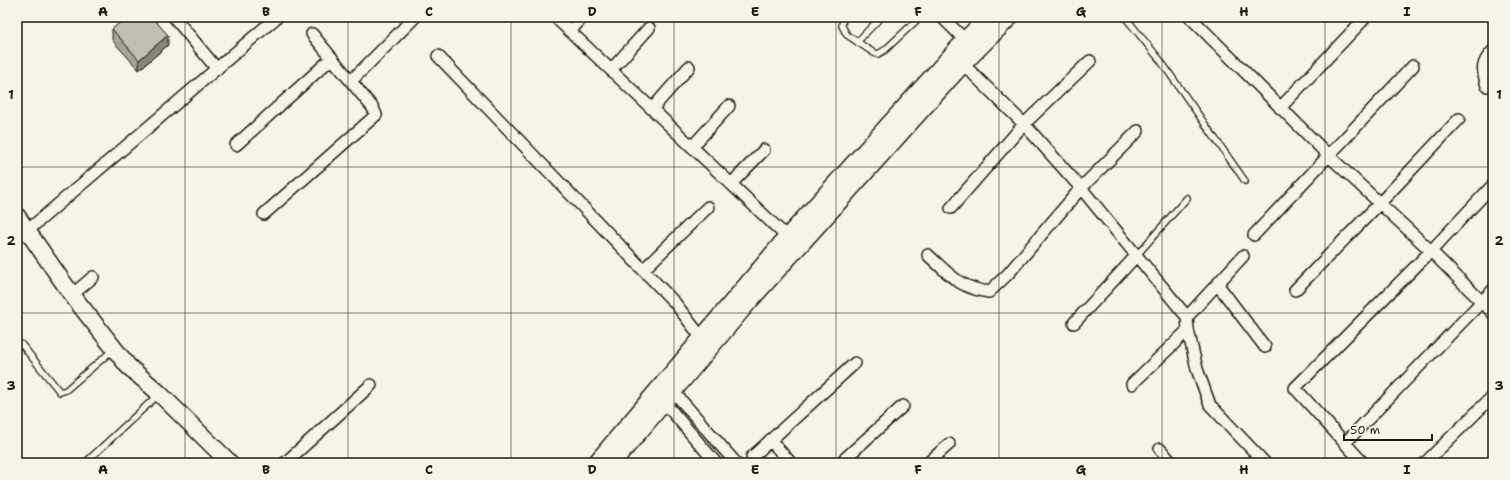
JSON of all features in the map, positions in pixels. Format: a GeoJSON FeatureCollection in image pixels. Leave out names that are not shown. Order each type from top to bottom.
{"type":"FeatureCollection","features":[{"type":"Feature","properties":{"kind":"street"},"geometry":{"type":"LineString","coordinates":[[174,17],[217,69]]}},
{"type":"Feature","properties":{"kind":"street"},"geometry":{"type":"LineString","coordinates":[[27,231],[277,17]]}},
{"type":"Feature","properties":{"kind":"street"},"geometry":{"type":"LineString","coordinates":[[351,81],[416,17]]}},
{"type":"Feature","properties":{"kind":"street"},"geometry":{"type":"LineString","coordinates":[[555,17],[792,242]]}},
{"type":"Feature","properties":{"kind":"street"},"geometry":{"type":"LineString","coordinates":[[570,31],[583,17]]}},
{"type":"Feature","properties":{"kind":"street"},"geometry":{"type":"LineString","coordinates":[[942,17],[970,45]]}},
{"type":"Feature","properties":{"kind":"street"},"geometry":{"type":"LineString","coordinates":[[596,463],[701,337],[792,242],[958,59],[970,45],[988,17]]}},
{"type":"Feature","properties":{"kind":"street"},"geometry":{"type":"LineString","coordinates":[[970,45],[1010,17]]}},
{"type":"Feature","properties":{"kind":"street"},"geometry":{"type":"LineString","coordinates":[[1190,17],[1329,156],[1431,251],[1493,313]]}},
{"type":"Feature","properties":{"kind":"street"},"geometry":{"type":"LineString","coordinates":[[1280,108],[1363,20]]}},
{"type":"Feature","properties":{"kind":"street"},"geometry":{"type":"LineString","coordinates":[[611,70],[649,28]]}},
{"type":"Feature","properties":{"kind":"street"},"geometry":{"type":"LineString","coordinates":[[264,214],[376,115],[373,108],[312,34]]}},
{"type":"Feature","properties":{"kind":"street"},"geometry":{"type":"LineString","coordinates":[[1487,86],[1483,67],[1485,61],[1493,51]]}},
{"type":"Feature","properties":{"kind":"street"},"geometry":{"type":"LineString","coordinates":[[438,56],[675,303],[701,337]]}},
{"type":"Feature","properties":{"kind":"street"},"geometry":{"type":"LineString","coordinates":[[236,145],[332,58]]}},
{"type":"Feature","properties":{"kind":"street"},"geometry":{"type":"LineString","coordinates":[[958,59],[1024,124],[1081,188],[1187,317],[1188,330],[1197,369],[1210,405],[1265,463]]}},
{"type":"Feature","properties":{"kind":"street"},"geometry":{"type":"LineString","coordinates":[[951,208],[1024,124],[1090,61]]}},
{"type":"Feature","properties":{"kind":"street"},"geometry":{"type":"LineString","coordinates":[[1254,235],[1413,66]]}},
{"type":"Feature","properties":{"kind":"street"},"geometry":{"type":"LineString","coordinates":[[652,109],[689,67]]}},
{"type":"Feature","properties":{"kind":"street"},"geometry":{"type":"LineString","coordinates":[[692,147],[729,106]]}},
{"type":"Feature","properties":{"kind":"street"},"geometry":{"type":"LineString","coordinates":[[1296,290],[1380,204],[1459,119]]}},
{"type":"Feature","properties":{"kind":"street"},"geometry":{"type":"LineString","coordinates":[[928,255],[957,281],[974,290],[989,292],[1008,274],[1081,188],[1138,131]]}},
{"type":"Feature","properties":{"kind":"street"},"geometry":{"type":"LineString","coordinates":[[731,184],[764,150]]}},
{"type":"Feature","properties":{"kind":"street"},"geometry":{"type":"LineString","coordinates":[[1363,463],[1295,388],[1431,251],[1493,185]]}},
{"type":"Feature","properties":{"kind":"street"},"geometry":{"type":"LineString","coordinates":[[643,270],[708,207]]}},
{"type":"Feature","properties":{"kind":"street"},"geometry":{"type":"LineString","coordinates":[[17,216],[72,295],[128,366],[160,393],[230,463]]}},
{"type":"Feature","properties":{"kind":"street"},"geometry":{"type":"LineString","coordinates":[[612,463],[747,304],[792,242]]}},
{"type":"Feature","properties":{"kind":"street"},"geometry":{"type":"LineString","coordinates":[[1074,323],[1136,256]]}},
{"type":"Feature","properties":{"kind":"street"},"geometry":{"type":"LineString","coordinates":[[1187,317],[1243,256]]}},
{"type":"Feature","properties":{"kind":"street"},"geometry":{"type":"LineString","coordinates":[[72,295],[93,277]]}},
{"type":"Feature","properties":{"kind":"street"},"geometry":{"type":"LineString","coordinates":[[1218,285],[1265,346]]}},
{"type":"Feature","properties":{"kind":"street"},"geometry":{"type":"LineString","coordinates":[[1345,443],[1493,290]]}},
{"type":"Feature","properties":{"kind":"street"},"geometry":{"type":"LineString","coordinates":[[1132,384],[1188,330]]}},
{"type":"Feature","properties":{"kind":"street"},"geometry":{"type":"LineString","coordinates":[[752,456],[855,363]]}},
{"type":"Feature","properties":{"kind":"street"},"geometry":{"type":"LineString","coordinates":[[285,463],[372,385]]}},
{"type":"Feature","properties":{"kind":"street"},"geometry":{"type":"LineString","coordinates":[[1426,463],[1493,396]]}},
{"type":"Feature","properties":{"kind":"street"},"geometry":{"type":"LineString","coordinates":[[668,397],[716,463]]}},
{"type":"Feature","properties":{"kind":"street"},"geometry":{"type":"LineString","coordinates":[[668,397],[736,463]]}},
{"type":"Feature","properties":{"kind":"street"},"geometry":{"type":"LineString","coordinates":[[840,463],[903,406]]}},
{"type":"Feature","properties":{"kind":"street"},"geometry":{"type":"LineString","coordinates":[[770,440],[791,463]]}},
{"type":"Feature","properties":{"kind":"street"},"geometry":{"type":"LineString","coordinates":[[928,463],[949,444]]}},
{"type":"Feature","properties":{"kind":"street"},"geometry":{"type":"LineString","coordinates":[[1160,449],[1172,463]]}},
{"type":"Feature","properties":{"kind":"lane"},"geometry":{"type":"LineString","coordinates":[[843,17],[842,26],[847,35],[874,54],[878,54],[885,50],[920,17]]}},
{"type":"Feature","properties":{"kind":"lane"},"geometry":{"type":"LineString","coordinates":[[857,42],[881,17]]}},
{"type":"Feature","properties":{"kind":"lane"},"geometry":{"type":"LineString","coordinates":[[1125,17],[1160,60],[1245,181]]}},
{"type":"Feature","properties":{"kind":"lane"},"geometry":{"type":"LineString","coordinates":[[1136,256],[1187,198]]}},
{"type":"Feature","properties":{"kind":"lane"},"geometry":{"type":"LineString","coordinates":[[17,341],[22,345],[60,392],[66,390],[115,348]]}},
{"type":"Feature","properties":{"kind":"lane"},"geometry":{"type":"LineString","coordinates":[[85,463],[160,393]]}},
{"type":"Feature","properties":{"kind":"building"},"geometry":{"type":"Polygon","coordinates":[[[127,17],[152,17],[168,35],[139,60],[112,29],[127,17]]]}}]}
